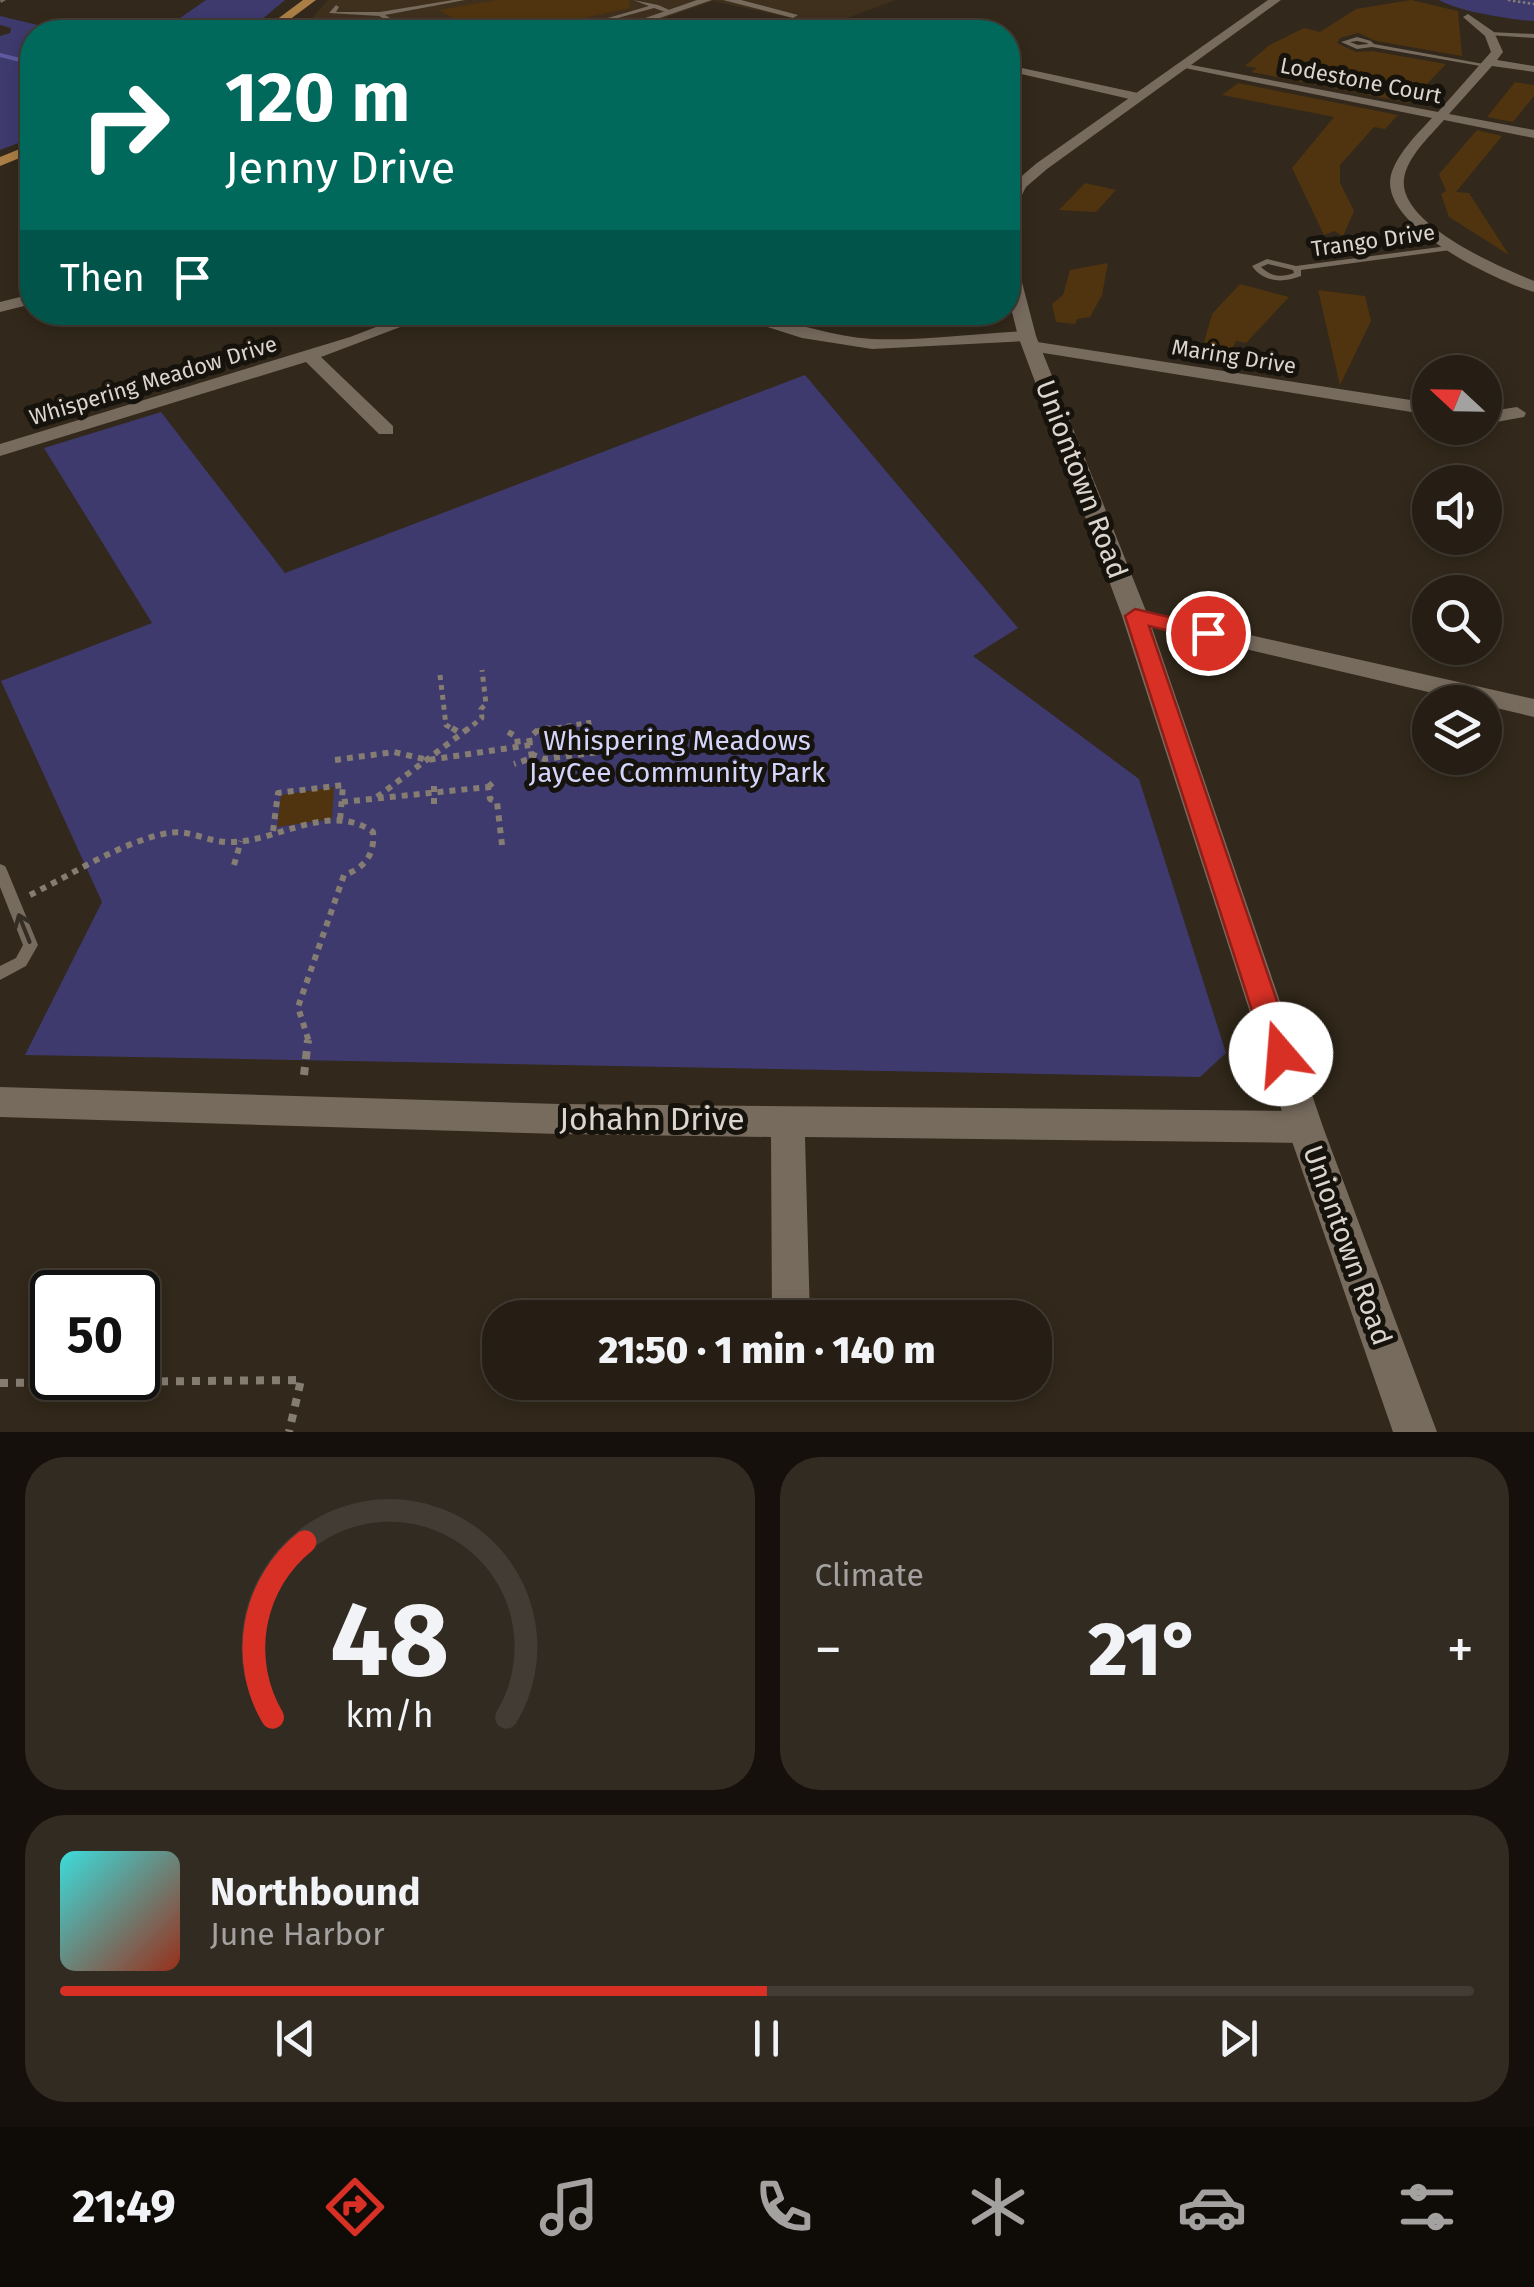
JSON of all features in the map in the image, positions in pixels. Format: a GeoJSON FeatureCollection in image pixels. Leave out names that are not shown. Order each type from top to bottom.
{"type":"FeatureCollection","features":[{"type":"Feature","properties":{"kind":"highway"},"geometry":{"type":"LineString","coordinates":[[282,20],[310,0]]}},
{"type":"Feature","properties":{"kind":"main road"},"geometry":{"type":"LineString","coordinates":[[1020,188],[1042,166],[1275,0]]}},
{"type":"Feature","properties":{"kind":"main road","name":"Uniontown Road"},"geometry":{"type":"LineString","coordinates":[[1020,308],[1135,616],[1305,1127],[1415,1432]]}},
{"type":"Feature","properties":{"kind":"street"},"geometry":{"type":"LineString","coordinates":[[647,20],[706,0]]}},
{"type":"Feature","properties":{"kind":"street"},"geometry":{"type":"LineString","coordinates":[[728,0],[793,15]]}},
{"type":"Feature","properties":{"kind":"street"},"geometry":{"type":"LineString","coordinates":[[1468,17],[1490,34],[1497,48],[1402,168],[1396,181],[1397,194],[1429,232],[1486,266],[1534,286]]}},
{"type":"Feature","properties":{"kind":"street"},"geometry":{"type":"LineString","coordinates":[[1488,63],[1534,69]]}},
{"type":"Feature","properties":{"kind":"street","name":"Lodestone Court"},"geometry":{"type":"LineString","coordinates":[[1182,66],[1534,134]]}},
{"type":"Feature","properties":{"kind":"street"},"geometry":{"type":"LineString","coordinates":[[1020,71],[1138,97]]}},
{"type":"Feature","properties":{"kind":"street","name":"Whispering Meadow Drive"},"geometry":{"type":"LineString","coordinates":[[0,450],[309,356],[396,325]]}},
{"type":"Feature","properties":{"kind":"street","name":"Maring Drive"},"geometry":{"type":"LineString","coordinates":[[777,325],[833,340],[872,344],[1027,335],[1412,406]]}},
{"type":"Feature","properties":{"kind":"street"},"geometry":{"type":"LineString","coordinates":[[309,356],[386,430]]}},
{"type":"Feature","properties":{"kind":"street"},"geometry":{"type":"LineString","coordinates":[[1502,415],[1517,413]]}},
{"type":"Feature","properties":{"kind":"street"},"geometry":{"type":"LineString","coordinates":[[1135,616],[1534,708]]}},
{"type":"Feature","properties":{"kind":"street","name":"Johahn Drive"},"geometry":{"type":"LineString","coordinates":[[0,1102],[560,1119],[1305,1127]]}},
{"type":"Feature","properties":{"kind":"street"},"geometry":{"type":"LineString","coordinates":[[788,1120],[792,1300]]}},
{"type":"Feature","properties":{"kind":"lane"},"geometry":{"type":"LineString","coordinates":[[380,14],[462,0]]}},
{"type":"Feature","properties":{"kind":"lane"},"geometry":{"type":"LineString","coordinates":[[636,0],[671,12]]}},
{"type":"Feature","properties":{"kind":"lane"},"geometry":{"type":"LineString","coordinates":[[339,6],[380,14],[390,20]]}},
{"type":"Feature","properties":{"kind":"lane"},"geometry":{"type":"LineString","coordinates":[[606,20],[656,6]]}},
{"type":"Feature","properties":{"kind":"lane"},"geometry":{"type":"LineString","coordinates":[[1490,34],[1534,36]]}},
{"type":"Feature","properties":{"kind":"lane"},"geometry":{"type":"LineString","coordinates":[[1372,45],[1488,63]]}},
{"type":"Feature","properties":{"kind":"lane","name":"Trango Drive"},"geometry":{"type":"LineString","coordinates":[[1296,268],[1455,247]]}},
{"type":"Feature","properties":{"kind":"lane"},"geometry":{"type":"LineString","coordinates":[[0,870],[30,951],[21,962],[0,974]]}},
{"type":"Feature","properties":{"kind":"path"},"geometry":{"type":"LineString","coordinates":[[1508,0],[1534,4]]}},
{"type":"Feature","properties":{"kind":"path"},"geometry":{"type":"LineString","coordinates":[[482,670],[486,704],[481,709],[482,718]]}},
{"type":"Feature","properties":{"kind":"path"},"geometry":{"type":"LineString","coordinates":[[440,675],[446,725]]}},
{"type":"Feature","properties":{"kind":"path"},"geometry":{"type":"LineString","coordinates":[[482,718],[490,723]]}},
{"type":"Feature","properties":{"kind":"path"},"geometry":{"type":"LineString","coordinates":[[375,799],[482,718]]}},
{"type":"Feature","properties":{"kind":"path"},"geometry":{"type":"LineString","coordinates":[[514,764],[532,758],[529,738],[538,730],[592,722]]}},
{"type":"Feature","properties":{"kind":"path"},"geometry":{"type":"LineString","coordinates":[[446,725],[462,734]]}},
{"type":"Feature","properties":{"kind":"path"},"geometry":{"type":"LineString","coordinates":[[439,730],[446,725]]}},
{"type":"Feature","properties":{"kind":"path"},"geometry":{"type":"LineString","coordinates":[[508,732],[517,737],[518,746]]}},
{"type":"Feature","properties":{"kind":"path"},"geometry":{"type":"LineString","coordinates":[[336,760],[392,751],[414,752],[428,760],[530,745]]}},
{"type":"Feature","properties":{"kind":"path"},"geometry":{"type":"LineString","coordinates":[[531,754],[544,760],[600,752]]}},
{"type":"Feature","properties":{"kind":"path"},"geometry":{"type":"LineString","coordinates":[[342,802],[434,790],[488,788],[496,780]]}},
{"type":"Feature","properties":{"kind":"path"},"geometry":{"type":"LineString","coordinates":[[273,831],[278,793],[343,784],[340,821]]}},
{"type":"Feature","properties":{"kind":"path"},"geometry":{"type":"LineString","coordinates":[[488,788],[490,799],[496,802],[502,845]]}},
{"type":"Feature","properties":{"kind":"path"},"geometry":{"type":"LineString","coordinates":[[434,790],[434,808]]}},
{"type":"Feature","properties":{"kind":"path"},"geometry":{"type":"LineString","coordinates":[[13,902],[99,859],[166,832],[187,829],[220,841],[242,841],[273,831],[340,821],[364,822],[375,839],[362,865],[344,875],[298,1007],[310,1045],[304,1076]]}},
{"type":"Feature","properties":{"kind":"path"},"geometry":{"type":"LineString","coordinates":[[234,866],[242,841]]}},
{"type":"Feature","properties":{"kind":"path"},"geometry":{"type":"LineString","coordinates":[[0,1383],[302,1380],[290,1432]]}},
{"type":"Feature","properties":{"kind":"shaded area"},"geometry":{"type":"Polygon","coordinates":[[[328,0],[896,0],[842,20],[799,20],[713,1],[659,20],[312,18],[328,0]]]}},
{"type":"Feature","properties":{"kind":"green space"},"geometry":{"type":"Polygon","coordinates":[[[206,0],[285,0],[261,20],[177,20],[206,0]]]}},
{"type":"Feature","properties":{"kind":"green space"},"geometry":{"type":"Polygon","coordinates":[[[1439,0],[1534,0],[1534,21],[1471,11],[1439,0]]]}},
{"type":"Feature","properties":{"kind":"green space"},"geometry":{"type":"Polygon","coordinates":[[[0,16],[20,21],[20,142],[0,150],[0,36],[10,33],[11,28],[0,25],[0,16]]]}},
{"type":"Feature","properties":{"kind":"green space","name":"Whispering Meadows JayCee Community Park"},"geometry":{"type":"Polygon","coordinates":[[[805,375],[1018,628],[973,656],[1139,779],[1226,1053],[1200,1077],[25,1055],[102,902],[1,681],[152,623],[44,448],[161,412],[285,573],[805,375]]]}},
{"type":"Feature","properties":{"kind":"building"},"geometry":{"type":"Polygon","coordinates":[[[497,0],[629,0],[630,8],[576,20],[456,20],[439,10],[497,0]]]}},
{"type":"Feature","properties":{"kind":"building"},"geometry":{"type":"Polygon","coordinates":[[[1411,0],[1458,11],[1462,56],[1376,41],[1358,33],[1340,38],[1337,43],[1356,52],[1372,51],[1446,64],[1409,103],[1251,72],[1257,68],[1245,66],[1268,46],[1304,28],[1320,32],[1356,9],[1411,0]]]}},
{"type":"Feature","properties":{"kind":"building"},"geometry":{"type":"Polygon","coordinates":[[[1515,82],[1534,85],[1534,96],[1513,122],[1487,117],[1515,82]]]}},
{"type":"Feature","properties":{"kind":"building"},"geometry":{"type":"Polygon","coordinates":[[[1238,83],[1398,115],[1385,129],[1374,127],[1340,165],[1340,183],[1354,211],[1343,236],[1334,231],[1324,235],[1292,168],[1334,117],[1222,95],[1238,83]]]}},
{"type":"Feature","properties":{"kind":"building"},"geometry":{"type":"Polygon","coordinates":[[[1477,130],[1502,136],[1456,192],[1469,193],[1509,255],[1449,217],[1441,194],[1446,191],[1439,174],[1477,130]]]}},
{"type":"Feature","properties":{"kind":"building"},"geometry":{"type":"Polygon","coordinates":[[[1085,183],[1116,190],[1096,212],[1059,210],[1085,183]]]}},
{"type":"Feature","properties":{"kind":"building"},"geometry":{"type":"Polygon","coordinates":[[[1108,263],[1102,295],[1090,317],[1077,319],[1075,324],[1056,322],[1052,304],[1063,295],[1070,270],[1108,263]]]}},
{"type":"Feature","properties":{"kind":"building"},"geometry":{"type":"Polygon","coordinates":[[[1240,284],[1289,297],[1246,343],[1236,341],[1231,352],[1203,346],[1212,314],[1240,284]]]}},
{"type":"Feature","properties":{"kind":"building"},"geometry":{"type":"Polygon","coordinates":[[[1318,290],[1365,296],[1371,321],[1340,385],[1318,290]]]}},
{"type":"Feature","properties":{"kind":"building"},"geometry":{"type":"Polygon","coordinates":[[[334,787],[332,819],[277,827],[281,795],[334,787]]]}},
{"type":"Feature","properties":{"kind":"waterway"},"geometry":{"type":"LineString","coordinates":[[0,55],[20,60]]}},
{"type":"Feature","properties":{"kind":"route"},"geometry":{"type":"LineString","coordinates":[[1208,633],[1135,616],[1281,1054]]}}]}
